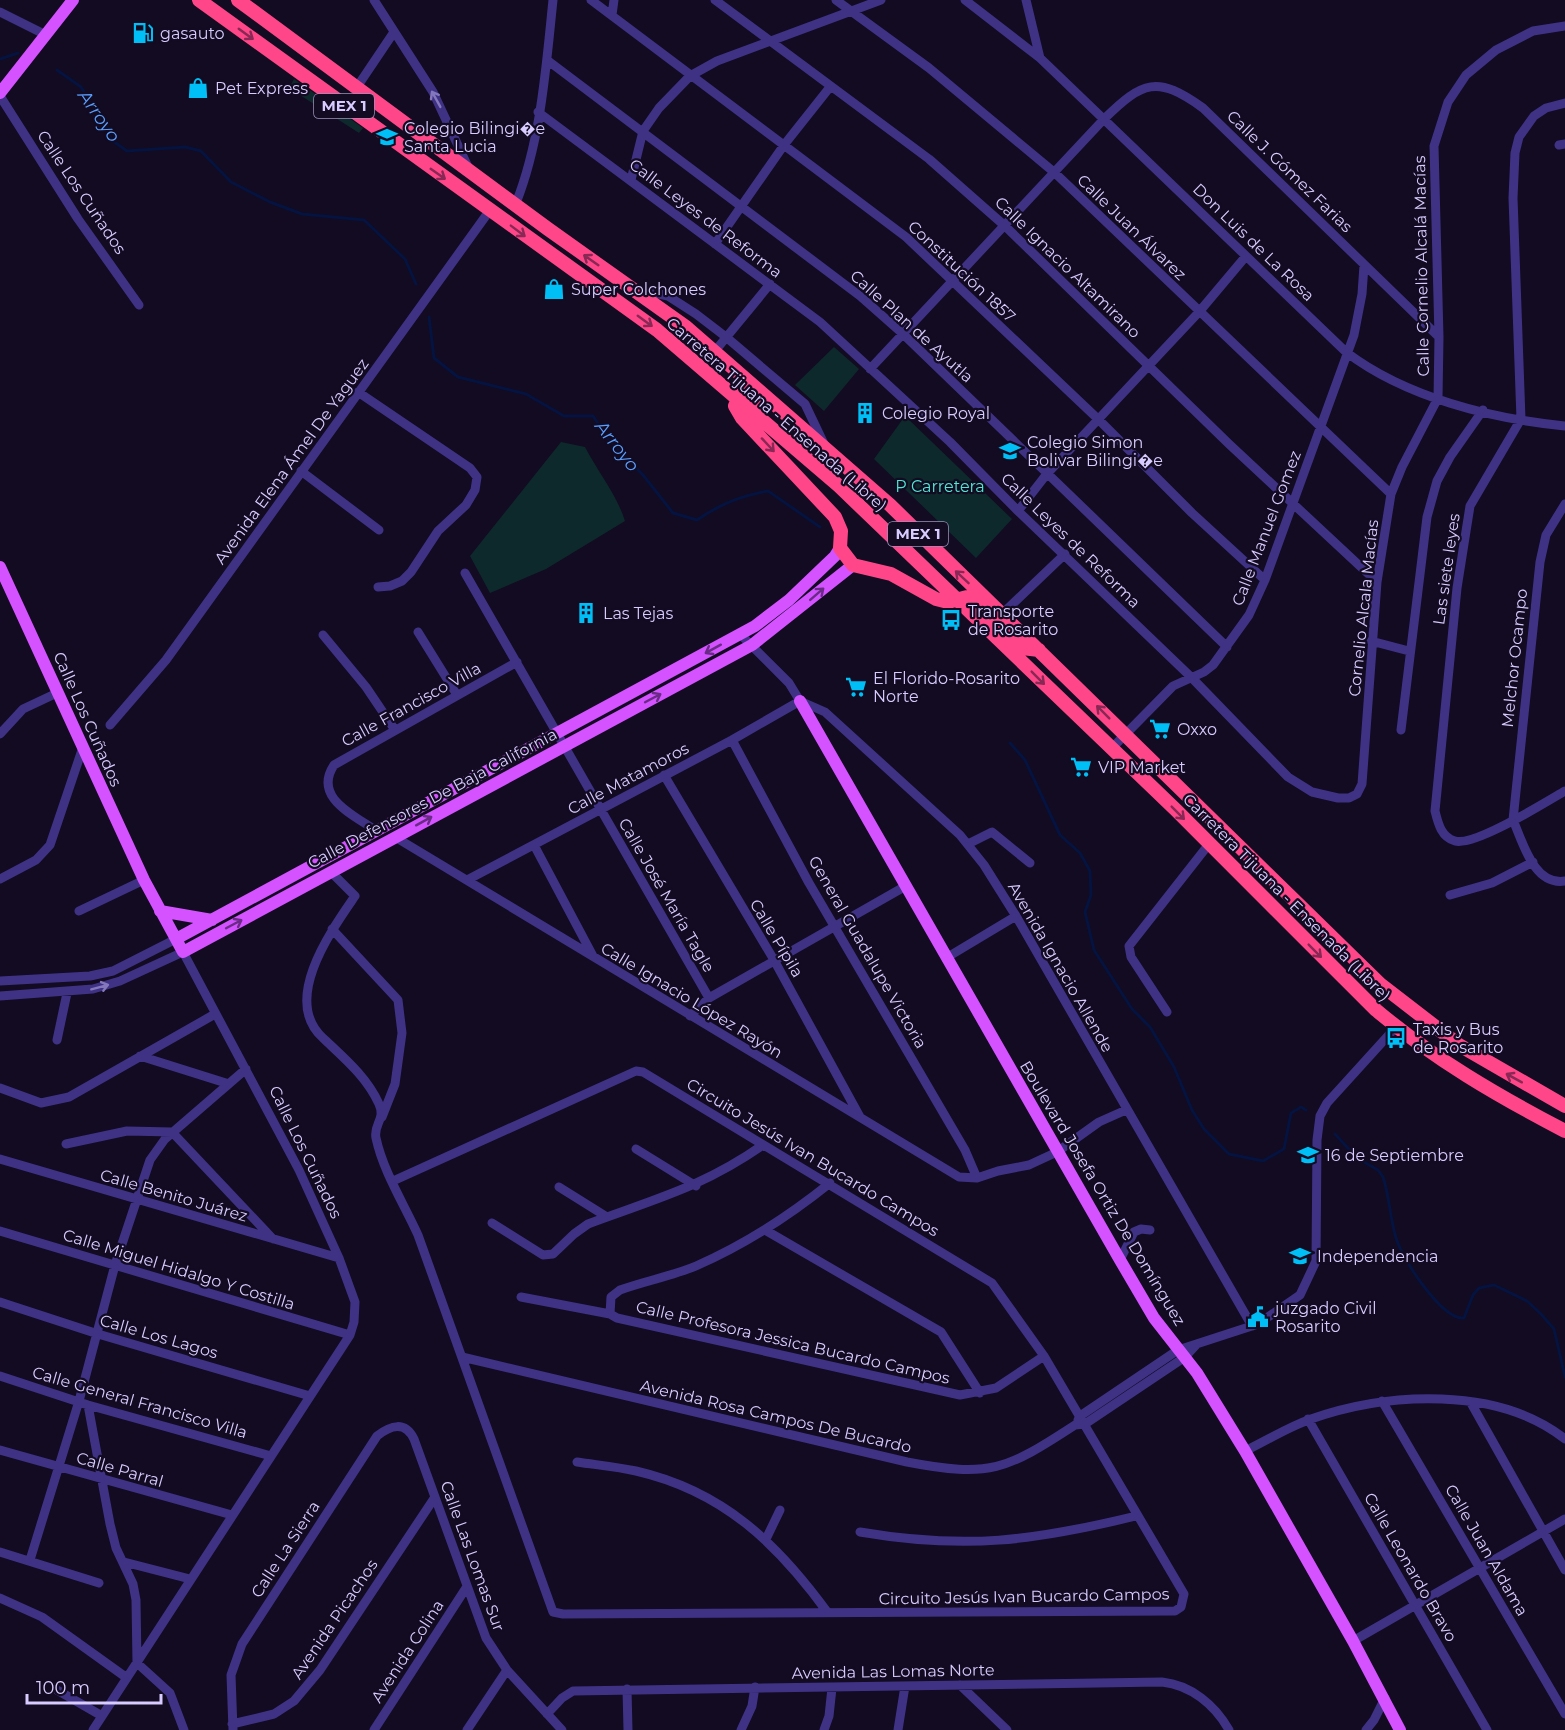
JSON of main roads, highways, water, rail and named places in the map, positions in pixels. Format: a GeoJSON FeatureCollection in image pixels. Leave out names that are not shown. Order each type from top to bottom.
{"type":"FeatureCollection","features":[{"type":"Feature","properties":{"kind":"highway","name":"Carretera Tijuana - Ensenada (Libre)"},"geometry":{"type":"LineString","coordinates":[[199,0],[657,330],[702,366],[737,400],[839,486],[1112,748],[1315,951],[1396,1027],[1469,1079],[1565,1131]]}},
{"type":"Feature","properties":{"kind":"highway","name":"Carretera Tijuana - Ensenada (Libre)"},"geometry":{"type":"LineString","coordinates":[[238,0],[715,351],[807,436],[890,505],[1380,984],[1459,1045],[1565,1106]]}},
{"type":"Feature","properties":{"kind":"highway"},"geometry":{"type":"LineString","coordinates":[[545,251],[548,229]]}},
{"type":"Feature","properties":{"kind":"highway"},"geometry":{"type":"LineString","coordinates":[[807,436],[799,436],[791,432],[752,397],[741,394],[737,400],[735,406],[742,418],[835,517],[841,531],[840,548],[854,566],[874,568],[891,574],[936,599],[948,602],[958,600],[963,596],[971,600],[1022,648],[1039,650]]}},
{"type":"Feature","properties":{"kind":"main road"},"geometry":{"type":"LineString","coordinates":[[0,95],[73,0]]}},
{"type":"Feature","properties":{"kind":"main road","name":"Calle Defensores De Baja California"},"geometry":{"type":"LineString","coordinates":[[176,939],[388,822],[740,634],[789,600],[835,556],[840,548]]}},
{"type":"Feature","properties":{"kind":"main road","name":"Calle Defensores De Baja California"},"geometry":{"type":"LineString","coordinates":[[183,952],[752,645],[854,566]]}},
{"type":"Feature","properties":{"kind":"main road","name":"Calle Los Cuñados"},"geometry":{"type":"LineString","coordinates":[[0,567],[144,880],[183,952]]}},
{"type":"Feature","properties":{"kind":"main road","name":"Boulevard Josefa Ortiz De Domínguez"},"geometry":{"type":"LineString","coordinates":[[800,700],[904,886],[1154,1318],[1197,1373],[1245,1451],[1385,1698],[1400,1730]]}},
{"type":"Feature","properties":{"kind":"main road"},"geometry":{"type":"LineString","coordinates":[[388,822],[395,837]]}},
{"type":"Feature","properties":{"kind":"main road"},"geometry":{"type":"LineString","coordinates":[[160,911],[212,920]]}},
{"type":"Feature","properties":{"kind":"waterway","name":"Arroyo"},"geometry":{"type":"LineString","coordinates":[[0,59],[18,53]]}},
{"type":"Feature","properties":{"kind":"waterway","name":"Arroyo"},"geometry":{"type":"LineString","coordinates":[[57,70],[81,87],[113,141],[127,151],[185,147],[201,151],[231,182],[270,202],[302,214],[364,220],[405,259],[416,284]]}},
{"type":"Feature","properties":{"kind":"waterway","name":"Arroyo"},"geometry":{"type":"LineString","coordinates":[[429,317],[434,358],[458,377],[526,394],[564,416],[593,416],[609,440],[643,475],[673,513],[697,520],[731,501],[768,491],[820,527]]}},
{"type":"Feature","properties":{"kind":"waterway"},"geometry":{"type":"LineString","coordinates":[[1010,743],[1025,760],[1060,835],[1080,853],[1090,871],[1091,895],[1085,912],[1094,950],[1132,1009],[1150,1027],[1174,1067],[1192,1110],[1204,1129],[1229,1154],[1263,1161],[1284,1149],[1291,1113],[1301,1107],[1306,1110]]}},
{"type":"Feature","properties":{"kind":"waterway"},"geometry":{"type":"LineString","coordinates":[[1335,1134],[1357,1158],[1378,1170],[1383,1177],[1397,1241],[1415,1275],[1435,1300],[1445,1310],[1464,1318],[1473,1295],[1479,1288],[1494,1285],[1527,1301],[1554,1329],[1565,1377]]}},
{"type":"Feature","properties":{"kind":"place","name":"gasauto"},"geometry":{"type":"Point","coordinates":[143,33]}},
{"type":"Feature","properties":{"kind":"place","name":"Pet Express"},"geometry":{"type":"Point","coordinates":[198,88]}},
{"type":"Feature","properties":{"kind":"place","name":"Colegio Bilingi�e Santa Lucia"},"geometry":{"type":"Point","coordinates":[387,137]}},
{"type":"Feature","properties":{"kind":"place","name":"Super Colchones"},"geometry":{"type":"Point","coordinates":[554,289]}},
{"type":"Feature","properties":{"kind":"place","name":"Colegio Royal"},"geometry":{"type":"Point","coordinates":[865,413]}},
{"type":"Feature","properties":{"kind":"place","name":"Colegio Simon Bolivar Bilingi�e"},"geometry":{"type":"Point","coordinates":[1010,451]}},
{"type":"Feature","properties":{"kind":"place","name":"Las Tejas"},"geometry":{"type":"Point","coordinates":[586,613]}},
{"type":"Feature","properties":{"kind":"place","name":"Transporte de Rosarito"},"geometry":{"type":"Point","coordinates":[951,620]}},
{"type":"Feature","properties":{"kind":"place","name":"El Florido-Rosarito Norte"},"geometry":{"type":"Point","coordinates":[856,687]}},
{"type":"Feature","properties":{"kind":"place","name":"Oxxo"},"geometry":{"type":"Point","coordinates":[1160,729]}},
{"type":"Feature","properties":{"kind":"place","name":"VIP Market"},"geometry":{"type":"Point","coordinates":[1081,767]}},
{"type":"Feature","properties":{"kind":"place","name":"Taxis y Bus de Rosarito"},"geometry":{"type":"Point","coordinates":[1396,1038]}},
{"type":"Feature","properties":{"kind":"place","name":"16 de Septiembre"},"geometry":{"type":"Point","coordinates":[1308,1155]}},
{"type":"Feature","properties":{"kind":"place","name":"Independencia"},"geometry":{"type":"Point","coordinates":[1300,1256]}},
{"type":"Feature","properties":{"kind":"place","name":"juzgado Civil Rosarito"},"geometry":{"type":"Point","coordinates":[1258,1317]}},
{"type":"Feature","properties":{"kind":"park label","name":"P Carretera"},"geometry":{"type":"Point","coordinates":[940,486]}}]}
